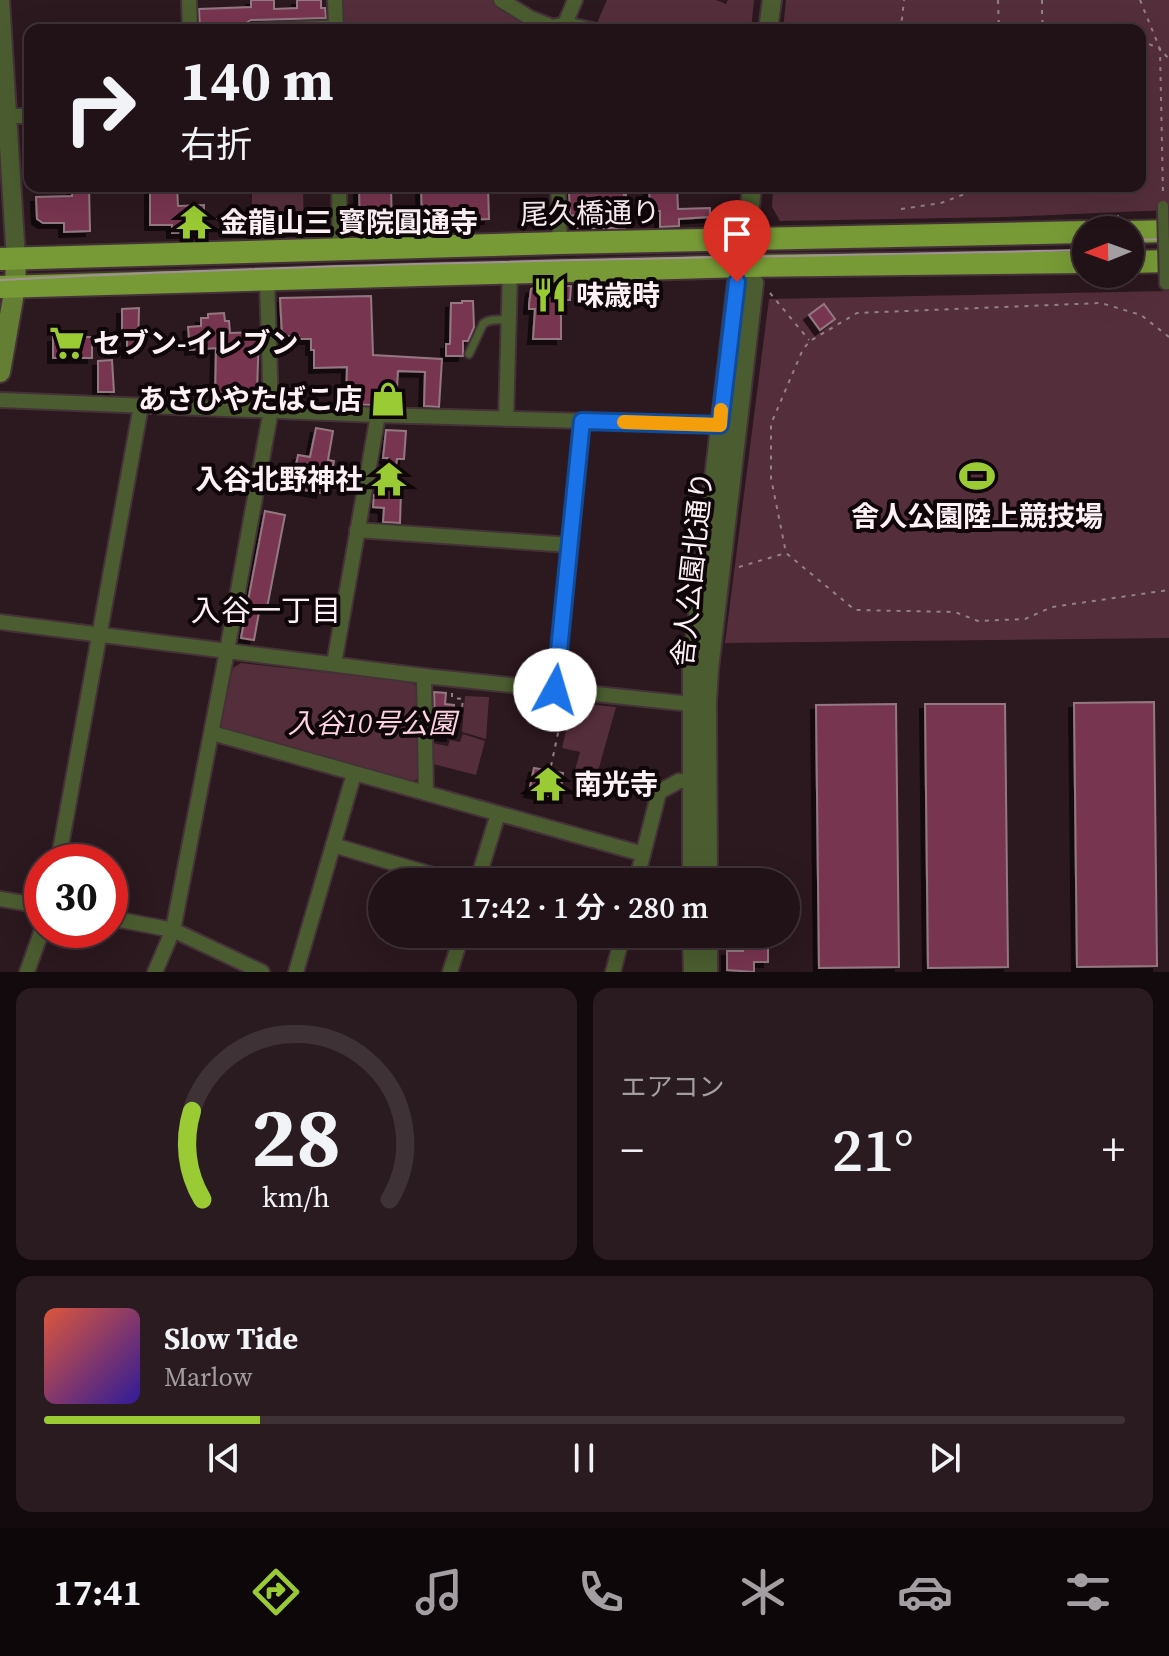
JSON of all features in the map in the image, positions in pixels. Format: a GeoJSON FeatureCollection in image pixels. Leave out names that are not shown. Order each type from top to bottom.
{"type":"FeatureCollection","features":[{"type":"Feature","properties":{"kind":"main road"},"geometry":{"type":"LineString","coordinates":[[1144,232],[1169,231]]}},
{"type":"Feature","properties":{"kind":"main road","name":"尾久橋通り"},"geometry":{"type":"LineString","coordinates":[[8,259],[1072,232]]}},
{"type":"Feature","properties":{"kind":"main road"},"geometry":{"type":"LineString","coordinates":[[0,372],[8,259]]}},
{"type":"Feature","properties":{"kind":"main road"},"geometry":{"type":"LineString","coordinates":[[1144,262],[1169,261]]}},
{"type":"Feature","properties":{"kind":"main road","name":"尾久橋通り"},"geometry":{"type":"LineString","coordinates":[[8,287],[744,266],[1072,262]]}},
{"type":"Feature","properties":{"kind":"street"},"geometry":{"type":"LineString","coordinates":[[0,0],[8,116],[8,259]]}},
{"type":"Feature","properties":{"kind":"street"},"geometry":{"type":"LineString","coordinates":[[189,0],[190,24]]}},
{"type":"Feature","properties":{"kind":"street"},"geometry":{"type":"LineString","coordinates":[[335,0],[336,24]]}},
{"type":"Feature","properties":{"kind":"street"},"geometry":{"type":"LineString","coordinates":[[501,0],[530,18],[548,24]]}},
{"type":"Feature","properties":{"kind":"street"},"geometry":{"type":"LineString","coordinates":[[559,24],[575,0]]}},
{"type":"Feature","properties":{"kind":"street"},"geometry":{"type":"LineString","coordinates":[[769,24],[772,0]]}},
{"type":"Feature","properties":{"kind":"street"},"geometry":{"type":"LineString","coordinates":[[8,116],[24,116]]}},
{"type":"Feature","properties":{"kind":"street"},"geometry":{"type":"LineString","coordinates":[[339,192],[340,250]]}},
{"type":"Feature","properties":{"kind":"street"},"geometry":{"type":"LineString","coordinates":[[558,192],[560,243]]}},
{"type":"Feature","properties":{"kind":"street","name":"舎人公園北通り"},"geometry":{"type":"LineString","coordinates":[[692,868],[691,704],[696,624],[737,282],[744,266],[751,192]]}},
{"type":"Feature","properties":{"kind":"street"},"geometry":{"type":"LineString","coordinates":[[1163,206],[1165,284],[1169,284]]}},
{"type":"Feature","properties":{"kind":"street","name":"舎人公園北通り"},"geometry":{"type":"LineString","coordinates":[[708,868],[707,691],[754,283],[744,266]]}},
{"type":"Feature","properties":{"kind":"street"},"geometry":{"type":"LineString","coordinates":[[506,419],[510,274]]}},
{"type":"Feature","properties":{"kind":"street"},"geometry":{"type":"LineString","coordinates":[[155,972],[173,930],[271,410],[267,280]]}},
{"type":"Feature","properties":{"kind":"street"},"geometry":{"type":"LineString","coordinates":[[0,400],[720,425]]}},
{"type":"Feature","properties":{"kind":"street"},"geometry":{"type":"LineString","coordinates":[[61,844],[141,406]]}},
{"type":"Feature","properties":{"kind":"street"},"geometry":{"type":"LineString","coordinates":[[334,664],[378,415]]}},
{"type":"Feature","properties":{"kind":"street"},"geometry":{"type":"LineString","coordinates":[[560,695],[582,421]]}},
{"type":"Feature","properties":{"kind":"street"},"geometry":{"type":"LineString","coordinates":[[357,530],[570,545]]}},
{"type":"Feature","properties":{"kind":"street"},"geometry":{"type":"LineString","coordinates":[[0,622],[560,695],[691,704]]}},
{"type":"Feature","properties":{"kind":"street"},"geometry":{"type":"LineString","coordinates":[[424,676],[426,793]]}},
{"type":"Feature","properties":{"kind":"street"},"geometry":{"type":"LineString","coordinates":[[212,733],[643,854]]}},
{"type":"Feature","properties":{"kind":"street"},"geometry":{"type":"LineString","coordinates":[[296,972],[354,774]]}},
{"type":"Feature","properties":{"kind":"street"},"geometry":{"type":"LineString","coordinates":[[640,868],[659,792],[679,781],[691,781]]}},
{"type":"Feature","properties":{"kind":"street"},"geometry":{"type":"LineString","coordinates":[[481,868],[498,814]]}},
{"type":"Feature","properties":{"kind":"street"},"geometry":{"type":"LineString","coordinates":[[333,845],[410,868]]}},
{"type":"Feature","properties":{"kind":"street"},"geometry":{"type":"LineString","coordinates":[[0,899],[24,903]]}},
{"type":"Feature","properties":{"kind":"street"},"geometry":{"type":"LineString","coordinates":[[128,921],[173,930],[262,972]]}},
{"type":"Feature","properties":{"kind":"street"},"geometry":{"type":"LineString","coordinates":[[27,972],[36,948]]}},
{"type":"Feature","properties":{"kind":"street"},"geometry":{"type":"LineString","coordinates":[[450,972],[458,948]]}},
{"type":"Feature","properties":{"kind":"street"},"geometry":{"type":"LineString","coordinates":[[613,972],[619,948]]}},
{"type":"Feature","properties":{"kind":"street"},"geometry":{"type":"LineString","coordinates":[[692,948],[693,972]]}},
{"type":"Feature","properties":{"kind":"street"},"geometry":{"type":"LineString","coordinates":[[708,948],[708,972]]}},
{"type":"Feature","properties":{"kind":"lane"},"geometry":{"type":"LineString","coordinates":[[469,354],[486,321],[509,320]]}},
{"type":"Feature","properties":{"kind":"path"},"geometry":{"type":"LineString","coordinates":[[900,24],[904,0]]}},
{"type":"Feature","properties":{"kind":"path"},"geometry":{"type":"LineString","coordinates":[[998,0],[999,24]]}},
{"type":"Feature","properties":{"kind":"path"},"geometry":{"type":"LineString","coordinates":[[1042,0],[1044,24]]}},
{"type":"Feature","properties":{"kind":"path"},"geometry":{"type":"LineString","coordinates":[[1140,0],[1160,49],[1169,59]]}},
{"type":"Feature","properties":{"kind":"path"},"geometry":{"type":"LineString","coordinates":[[1146,43],[1160,49]]}},
{"type":"Feature","properties":{"kind":"path"},"geometry":{"type":"LineString","coordinates":[[1160,49],[1163,206]]}},
{"type":"Feature","properties":{"kind":"path"},"geometry":{"type":"LineString","coordinates":[[901,209],[941,203],[970,192]]}},
{"type":"Feature","properties":{"kind":"path"},"geometry":{"type":"LineString","coordinates":[[206,219],[222,219],[223,241]]}},
{"type":"Feature","properties":{"kind":"path"},"geometry":{"type":"LineString","coordinates":[[767,290],[810,341]]}},
{"type":"Feature","properties":{"kind":"path"},"geometry":{"type":"LineString","coordinates":[[1169,337],[1141,315],[1101,303],[857,313],[810,341],[803,349],[771,424],[771,478],[786,553],[855,610],[955,612],[978,621],[1025,619],[1052,607],[1169,590]]}},
{"type":"Feature","properties":{"kind":"path"},"geometry":{"type":"LineString","coordinates":[[730,569],[786,553]]}},
{"type":"Feature","properties":{"kind":"path"},"geometry":{"type":"LineString","coordinates":[[451,687],[452,698],[463,699],[461,718]]}},
{"type":"Feature","properties":{"kind":"path"},"geometry":{"type":"LineString","coordinates":[[551,766],[560,695]]}},
{"type":"Feature","properties":{"kind":"green space"},"geometry":{"type":"Polygon","coordinates":[[[342,0],[493,0],[535,24],[343,24],[342,0]]]}},
{"type":"Feature","properties":{"kind":"green space"},"geometry":{"type":"Polygon","coordinates":[[[607,0],[716,0],[726,4],[728,0],[754,0],[752,24],[597,23],[607,0]]]}},
{"type":"Feature","properties":{"kind":"green space"},"geometry":{"type":"Polygon","coordinates":[[[786,0],[1169,0],[1169,210],[780,221],[772,207],[773,192],[1146,192],[1146,24],[784,24],[786,0]]]}},
{"type":"Feature","properties":{"kind":"green space"},"geometry":{"type":"Polygon","coordinates":[[[252,192],[303,192],[304,235],[252,235],[252,192]]]}},
{"type":"Feature","properties":{"kind":"green space","name":"舎人公園陸上競技場"},"geometry":{"type":"Polygon","coordinates":[[[1169,291],[1169,638],[725,643],[769,299],[1169,291]]]}},
{"type":"Feature","properties":{"kind":"green space","name":"入谷10号公園"},"geometry":{"type":"Polygon","coordinates":[[[241,663],[411,682],[419,688],[421,776],[413,782],[225,730],[220,724],[233,668],[241,663]]]}},
{"type":"Feature","properties":{"kind":"green space"},"geometry":{"type":"Polygon","coordinates":[[[465,696],[489,697],[486,739],[462,732],[465,696]]]}},
{"type":"Feature","properties":{"kind":"green space"},"geometry":{"type":"Polygon","coordinates":[[[572,705],[616,707],[595,782],[573,777],[580,752],[562,748],[572,705]]]}},
{"type":"Feature","properties":{"kind":"green space"},"geometry":{"type":"Polygon","coordinates":[[[463,734],[485,741],[476,775],[433,764],[432,743],[448,746],[450,740],[460,742],[463,734]]]}},
{"type":"Feature","properties":{"kind":"building"},"geometry":{"type":"Polygon","coordinates":[[[251,0],[274,0],[274,9],[297,8],[297,0],[321,0],[326,18],[200,24],[199,9],[251,7],[251,0]]]}},
{"type":"Feature","properties":{"kind":"building"},"geometry":{"type":"Polygon","coordinates":[[[72,192],[89,192],[90,231],[64,232],[64,223],[43,223],[37,219],[36,197],[72,196],[72,192]]]}},
{"type":"Feature","properties":{"kind":"building"},"geometry":{"type":"Polygon","coordinates":[[[150,192],[177,192],[178,206],[204,205],[204,232],[172,233],[172,225],[150,225],[150,192]]]}},
{"type":"Feature","properties":{"kind":"building"},"geometry":{"type":"Polygon","coordinates":[[[359,192],[391,192],[392,230],[360,231],[359,192]]]}},
{"type":"Feature","properties":{"kind":"building"},"geometry":{"type":"Polygon","coordinates":[[[421,192],[488,192],[489,219],[422,221],[421,192]]]}},
{"type":"Feature","properties":{"kind":"building"},"geometry":{"type":"Polygon","coordinates":[[[569,192],[623,192],[626,195],[625,228],[576,228],[575,215],[570,216],[569,192]]]}},
{"type":"Feature","properties":{"kind":"building"},"geometry":{"type":"Polygon","coordinates":[[[649,192],[677,192],[678,209],[710,208],[710,217],[679,219],[679,226],[660,227],[660,211],[650,211],[649,192]]]}},
{"type":"Feature","properties":{"kind":"building"},"geometry":{"type":"Polygon","coordinates":[[[538,286],[571,286],[570,300],[561,303],[561,339],[533,339],[535,309],[529,309],[529,304],[531,289],[538,286]]]}},
{"type":"Feature","properties":{"kind":"building"},"geometry":{"type":"Polygon","coordinates":[[[371,296],[373,355],[442,359],[439,407],[424,406],[425,372],[398,371],[396,406],[346,404],[347,367],[314,368],[311,339],[282,336],[280,298],[371,296]]]}},
{"type":"Feature","properties":{"kind":"building"},"geometry":{"type":"Polygon","coordinates":[[[473,301],[474,327],[468,341],[463,341],[463,356],[446,356],[446,344],[450,344],[451,303],[473,301]]]}},
{"type":"Feature","properties":{"kind":"building"},"geometry":{"type":"Polygon","coordinates":[[[824,304],[835,319],[820,330],[809,315],[824,304]]]}},
{"type":"Feature","properties":{"kind":"building"},"geometry":{"type":"Polygon","coordinates":[[[139,308],[138,353],[127,353],[127,336],[122,336],[122,309],[139,308]]]}},
{"type":"Feature","properties":{"kind":"building"},"geometry":{"type":"Polygon","coordinates":[[[224,313],[225,321],[229,321],[230,333],[259,332],[257,392],[250,392],[250,400],[215,399],[216,348],[190,350],[188,327],[201,326],[201,318],[208,318],[208,314],[224,313]]]}},
{"type":"Feature","properties":{"kind":"building"},"geometry":{"type":"Polygon","coordinates":[[[53,337],[92,337],[92,358],[53,358],[53,337]]]}},
{"type":"Feature","properties":{"kind":"building"},"geometry":{"type":"Polygon","coordinates":[[[112,360],[114,392],[98,392],[98,361],[112,360]]]}},
{"type":"Feature","properties":{"kind":"building"},"geometry":{"type":"Polygon","coordinates":[[[316,428],[333,431],[328,460],[334,461],[331,479],[324,478],[321,493],[281,486],[283,473],[294,475],[298,455],[310,457],[316,428]]]}},
{"type":"Feature","properties":{"kind":"building"},"geometry":{"type":"Polygon","coordinates":[[[386,430],[406,431],[404,459],[397,459],[392,492],[401,492],[400,523],[383,522],[384,508],[373,507],[374,495],[382,495],[388,458],[383,458],[386,430]]]}},
{"type":"Feature","properties":{"kind":"building"},"geometry":{"type":"Polygon","coordinates":[[[265,511],[285,515],[267,608],[260,607],[254,640],[241,638],[265,511]]]}},
{"type":"Feature","properties":{"kind":"building"},"geometry":{"type":"Polygon","coordinates":[[[434,692],[446,693],[445,704],[454,705],[453,713],[457,713],[451,736],[435,735],[434,692]]]}},
{"type":"Feature","properties":{"kind":"building"},"geometry":{"type":"Polygon","coordinates":[[[1154,702],[1157,966],[1077,967],[1074,703],[1154,702]]]}},
{"type":"Feature","properties":{"kind":"building"},"geometry":{"type":"Polygon","coordinates":[[[896,704],[899,967],[819,968],[816,705],[896,704]]]}},
{"type":"Feature","properties":{"kind":"building"},"geometry":{"type":"Polygon","coordinates":[[[925,704],[1005,704],[1008,967],[928,968],[925,704]]]}},
{"type":"Feature","properties":{"kind":"building"},"geometry":{"type":"Polygon","coordinates":[[[534,768],[563,773],[560,796],[529,792],[534,768]]]}},
{"type":"Feature","properties":{"kind":"building"},"geometry":{"type":"Polygon","coordinates":[[[743,948],[768,948],[768,962],[754,962],[754,972],[727,970],[727,951],[743,951],[743,948]]]}},
{"type":"Feature","properties":{"kind":"tram line"},"geometry":{"type":"LineString","coordinates":[[1144,240],[1169,239]]}},
{"type":"Feature","properties":{"kind":"tram line"},"geometry":{"type":"LineString","coordinates":[[0,280],[407,264],[1072,250]]}},
{"type":"Feature","properties":{"kind":"slow traffic"},"geometry":{"type":"LineString","coordinates":[[624,422],[720,425],[721,410]]}},
{"type":"Feature","properties":{"kind":"place","name":"金龍山三 寳院圓通寺"},"geometry":{"type":"Point","coordinates":[194,222]}},
{"type":"Feature","properties":{"kind":"place","name":"味歳時"},"geometry":{"type":"Point","coordinates":[550,295]}},
{"type":"Feature","properties":{"kind":"place","name":"セブン-イレブン"},"geometry":{"type":"Point","coordinates":[67,343]}},
{"type":"Feature","properties":{"kind":"place","name":"あさひやたばこ店"},"geometry":{"type":"Point","coordinates":[388,399]}},
{"type":"Feature","properties":{"kind":"place","name":"舎人公園陸上競技場"},"geometry":{"type":"Point","coordinates":[977,476]}},
{"type":"Feature","properties":{"kind":"place","name":"入谷北野神社"},"geometry":{"type":"Point","coordinates":[389,479]}},
{"type":"Feature","properties":{"kind":"place","name":"南光寺"},"geometry":{"type":"Point","coordinates":[548,784]}},
{"type":"Feature","properties":{"kind":"district","name":"入谷一丁目"},"geometry":{"type":"Point","coordinates":[266,611]}},
{"type":"Feature","properties":{"kind":"route"},"geometry":{"type":"LineString","coordinates":[[555,690],[582,421],[720,425],[737,282]]}}]}
